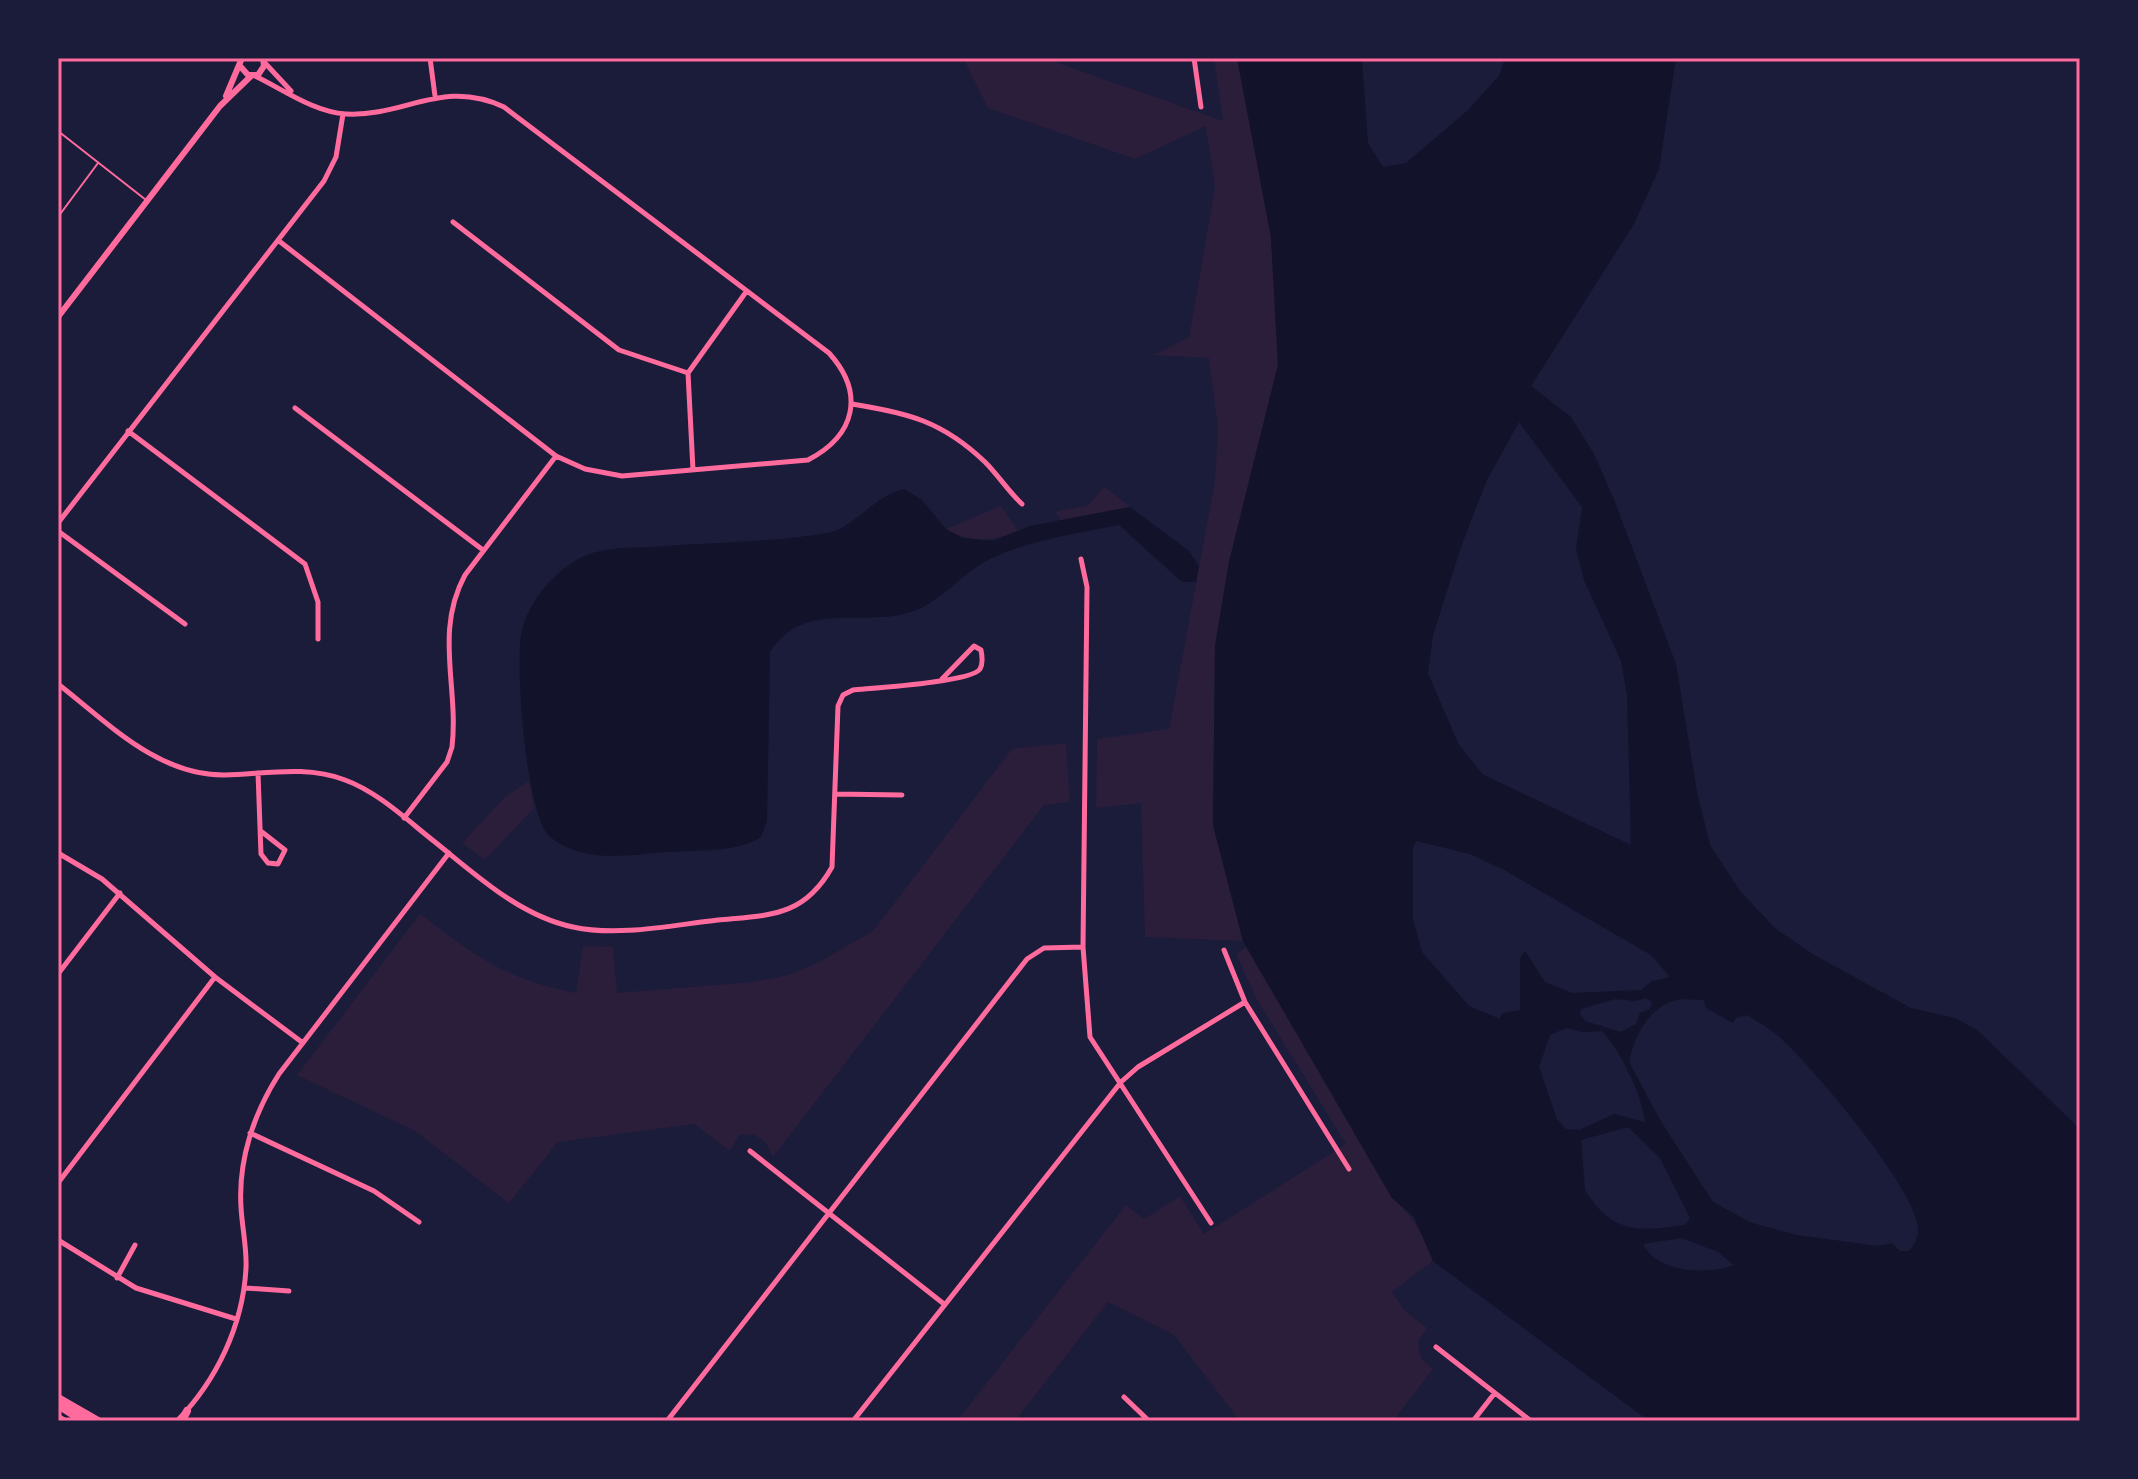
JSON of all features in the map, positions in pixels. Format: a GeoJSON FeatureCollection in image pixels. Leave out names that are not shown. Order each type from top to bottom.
{"type":"FeatureCollection","features":[{"type":"Feature","properties":{"kind":"main road"},"geometry":{"type":"LineString","coordinates":[[58,1398],[98,1421]]}},
{"type":"Feature","properties":{"kind":"main road"},"geometry":{"type":"LineString","coordinates":[[58,1405],[83,1421]]}},
{"type":"Feature","properties":{"kind":"main road"},"geometry":{"type":"LineString","coordinates":[[180,1421],[187,1411]]}},
{"type":"Feature","properties":{"kind":"street"},"geometry":{"type":"LineString","coordinates":[[430,58],[435,96]]}},
{"type":"Feature","properties":{"kind":"street"},"geometry":{"type":"LineString","coordinates":[[1194,58],[1201,107]]}},
{"type":"Feature","properties":{"kind":"street"},"geometry":{"type":"LineString","coordinates":[[58,317],[220,106],[253,76],[261,73],[264,60]]}},
{"type":"Feature","properties":{"kind":"street"},"geometry":{"type":"LineString","coordinates":[[264,60],[294,95]]}},
{"type":"Feature","properties":{"kind":"street"},"geometry":{"type":"LineString","coordinates":[[220,106],[241,62],[253,76],[320,108],[343,114],[377,113],[435,96],[481,98],[513,112],[829,353],[843,368],[852,404],[847,424],[826,451],[808,460],[610,476],[556,456],[279,241]]}},
{"type":"Feature","properties":{"kind":"street"},"geometry":{"type":"LineString","coordinates":[[58,523],[328,176],[336,157],[343,114]]}},
{"type":"Feature","properties":{"kind":"street"},"geometry":{"type":"LineString","coordinates":[[453,222],[619,350],[688,373]]}},
{"type":"Feature","properties":{"kind":"street"},"geometry":{"type":"LineString","coordinates":[[693,470],[688,373],[746,292]]}},
{"type":"Feature","properties":{"kind":"street"},"geometry":{"type":"LineString","coordinates":[[852,404],[908,413],[935,424],[987,465],[1022,504]]}},
{"type":"Feature","properties":{"kind":"street"},"geometry":{"type":"LineString","coordinates":[[295,408],[483,550]]}},
{"type":"Feature","properties":{"kind":"street"},"geometry":{"type":"LineString","coordinates":[[128,431],[305,564],[318,602],[318,639]]}},
{"type":"Feature","properties":{"kind":"street"},"geometry":{"type":"LineString","coordinates":[[404,818],[450,755],[453,736],[447,627],[460,584],[556,456]]}},
{"type":"Feature","properties":{"kind":"street"},"geometry":{"type":"LineString","coordinates":[[58,531],[185,624]]}},
{"type":"Feature","properties":{"kind":"street"},"geometry":{"type":"LineString","coordinates":[[1081,559],[1087,587],[1083,947],[1090,1037],[1211,1223]]}},
{"type":"Feature","properties":{"kind":"street"},"geometry":{"type":"LineString","coordinates":[[58,684],[141,748],[169,764],[207,774],[306,771],[333,775],[359,785],[518,905],[545,919],[575,928],[607,930],[772,915],[788,910],[812,895],[832,867],[838,706],[843,695],[942,679],[978,671],[981,650],[974,646],[967,649],[942,679]]}},
{"type":"Feature","properties":{"kind":"street"},"geometry":{"type":"LineString","coordinates":[[258,773],[262,832],[264,859],[278,864],[285,850],[262,832]]}},
{"type":"Feature","properties":{"kind":"street"},"geometry":{"type":"LineString","coordinates":[[835,794],[902,795]]}},
{"type":"Feature","properties":{"kind":"street"},"geometry":{"type":"LineString","coordinates":[[58,853],[120,893],[215,977],[303,1043]]}},
{"type":"Feature","properties":{"kind":"street"},"geometry":{"type":"LineString","coordinates":[[187,1411],[220,1363],[245,1288],[247,1259],[241,1187],[250,1133],[269,1089],[449,853]]}},
{"type":"Feature","properties":{"kind":"street"},"geometry":{"type":"LineString","coordinates":[[58,974],[120,893]]}},
{"type":"Feature","properties":{"kind":"street"},"geometry":{"type":"LineString","coordinates":[[667,1421],[1027,959],[1044,948],[1083,947]]}},
{"type":"Feature","properties":{"kind":"street"},"geometry":{"type":"LineString","coordinates":[[1224,950],[1245,1002],[1349,1169]]}},
{"type":"Feature","properties":{"kind":"street"},"geometry":{"type":"LineString","coordinates":[[58,1183],[215,977]]}},
{"type":"Feature","properties":{"kind":"street"},"geometry":{"type":"LineString","coordinates":[[853,1421],[1121,1082],[1138,1067],[1245,1002]]}},
{"type":"Feature","properties":{"kind":"street"},"geometry":{"type":"LineString","coordinates":[[250,1133],[374,1191],[419,1222]]}},
{"type":"Feature","properties":{"kind":"street"},"geometry":{"type":"LineString","coordinates":[[750,1151],[944,1304]]}},
{"type":"Feature","properties":{"kind":"street"},"geometry":{"type":"LineString","coordinates":[[58,1240],[117,1278],[154,1294],[236,1319]]}},
{"type":"Feature","properties":{"kind":"street"},"geometry":{"type":"LineString","coordinates":[[117,1278],[135,1245]]}},
{"type":"Feature","properties":{"kind":"street"},"geometry":{"type":"LineString","coordinates":[[245,1288],[289,1291]]}},
{"type":"Feature","properties":{"kind":"street"},"geometry":{"type":"LineString","coordinates":[[1436,1347],[1531,1421]]}},
{"type":"Feature","properties":{"kind":"street"},"geometry":{"type":"LineString","coordinates":[[1473,1421],[1494,1394]]}},
{"type":"Feature","properties":{"kind":"street"},"geometry":{"type":"LineString","coordinates":[[1124,1397],[1149,1421]]}},
{"type":"Feature","properties":{"kind":"lane"},"geometry":{"type":"LineString","coordinates":[[58,131],[147,201]]}},
{"type":"Feature","properties":{"kind":"lane"},"geometry":{"type":"LineString","coordinates":[[58,217],[99,162]]}},
{"type":"Feature","properties":{"kind":"shaded area"},"geometry":{"type":"Polygon","coordinates":[[[963,58],[1044,58],[1223,121],[1214,58],[1237,58],[1271,237],[1278,365],[1229,562],[1215,646],[1213,825],[1243,941],[1145,937],[1141,803],[1096,808],[1097,739],[1169,729],[1215,481],[1218,429],[1209,358],[1154,355],[1189,337],[1215,188],[1206,126],[1135,159],[988,108],[963,58]]]}},
{"type":"Feature","properties":{"kind":"shaded area"},"geometry":{"type":"Polygon","coordinates":[[[1237,58],[1362,58],[1368,143],[1383,167],[1406,163],[1467,111],[1499,76],[1505,58],[1676,58],[1659,169],[1634,224],[1531,386],[1571,417],[1594,454],[1615,502],[1676,664],[1697,792],[1710,845],[1740,891],[1776,929],[1814,955],[1911,1008],[1955,1018],[1977,1030],[2080,1129],[2080,1421],[1649,1421],[1433,1261],[1414,1217],[1392,1198],[1243,941],[1213,825],[1215,646],[1229,562],[1278,365],[1271,237],[1237,58]],[[1519,422],[1487,480],[1462,544],[1433,635],[1428,673],[1458,743],[1482,774],[1631,845],[1627,695],[1621,661],[1584,580],[1576,549],[1582,507],[1519,422]],[[1416,841],[1413,848],[1413,919],[1422,952],[1469,1006],[1500,1019],[1502,1013],[1520,1010],[1520,958],[1525,951],[1545,982],[1572,993],[1641,990],[1652,981],[1670,977],[1651,955],[1506,871],[1470,854],[1416,841]],[[1646,998],[1635,1001],[1615,999],[1581,1009],[1580,1014],[1585,1021],[1621,1032],[1636,1024],[1640,1013],[1650,1009],[1652,1002],[1646,998]],[[1681,999],[1661,1007],[1640,1031],[1629,1062],[1660,1120],[1713,1202],[1752,1223],[1797,1235],[1878,1246],[1892,1243],[1900,1251],[1909,1251],[1916,1241],[1918,1230],[1914,1212],[1901,1188],[1860,1128],[1793,1050],[1775,1033],[1747,1015],[1736,1018],[1733,1023],[1706,1008],[1704,1000],[1681,999]],[[1566,1028],[1550,1035],[1539,1067],[1557,1119],[1566,1129],[1579,1130],[1614,1114],[1645,1122],[1630,1074],[1602,1031],[1582,1032],[1566,1028]],[[1628,1127],[1581,1140],[1585,1190],[1606,1215],[1628,1227],[1685,1225],[1690,1218],[1660,1158],[1628,1127]],[[1682,1238],[1643,1244],[1659,1261],[1684,1269],[1710,1270],[1734,1265],[1718,1252],[1682,1238]]]}},
{"type":"Feature","properties":{"kind":"shaded area"},"geometry":{"type":"Polygon","coordinates":[[[1104,486],[1130,507],[1061,520],[1055,512],[1089,505],[1104,486]]]}},
{"type":"Feature","properties":{"kind":"shaded area"},"geometry":{"type":"Polygon","coordinates":[[[904,489],[922,500],[946,529],[962,538],[993,541],[1030,526],[1130,507],[1188,550],[1199,566],[1196,582],[1182,582],[1119,525],[1052,538],[1004,553],[978,566],[931,602],[911,612],[873,618],[816,620],[799,626],[784,636],[770,652],[767,821],[761,837],[740,846],[716,850],[606,856],[577,851],[550,837],[534,800],[528,769],[521,701],[520,643],[523,626],[532,607],[550,581],[575,561],[602,551],[762,541],[827,533],[846,525],[883,498],[904,489]]]}},
{"type":"Feature","properties":{"kind":"shaded area"},"geometry":{"type":"Polygon","coordinates":[[[1001,506],[1018,531],[999,537],[973,539],[946,529],[1001,506]]]}},
{"type":"Feature","properties":{"kind":"shaded area"},"geometry":{"type":"Polygon","coordinates":[[[1066,743],[1070,802],[1044,805],[773,1157],[766,1143],[754,1134],[739,1135],[730,1151],[694,1124],[558,1142],[509,1203],[415,1131],[297,1075],[420,914],[492,964],[529,981],[576,993],[583,946],[613,947],[617,993],[753,982],[789,975],[817,963],[873,931],[1012,749],[1066,743]]]}},
{"type":"Feature","properties":{"kind":"shaded area"},"geometry":{"type":"Polygon","coordinates":[[[529,781],[534,808],[485,860],[462,843],[505,797],[529,781]]]}},
{"type":"Feature","properties":{"kind":"shaded area"},"geometry":{"type":"Polygon","coordinates":[[[1246,947],[1392,1198],[1412,1219],[1425,1242],[1433,1261],[1392,1292],[1405,1311],[1427,1328],[1418,1342],[1421,1358],[1433,1369],[1393,1421],[1240,1421],[1174,1335],[1108,1302],[1015,1421],[957,1421],[1126,1205],[1144,1219],[1180,1196],[1204,1234],[1346,1144],[1256,998],[1236,954],[1246,947]]]}}]}
